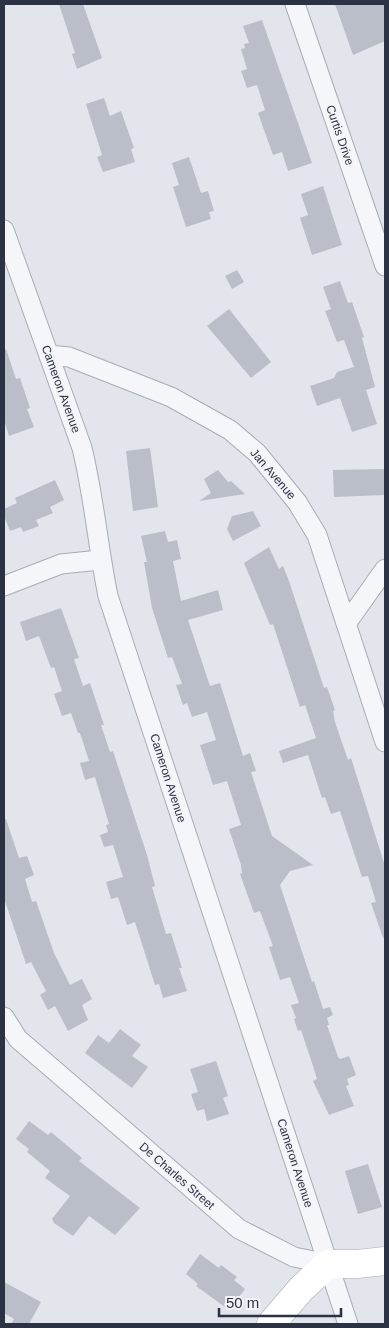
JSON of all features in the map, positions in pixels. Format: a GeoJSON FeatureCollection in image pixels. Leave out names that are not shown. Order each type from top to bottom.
{"type":"FeatureCollection","features":[{"type":"Feature","properties":{"kind":"street","name":"Curtis Drive"},"geometry":{"type":"LineString","coordinates":[[295,4],[385,266]]}},
{"type":"Feature","properties":{"kind":"street","name":"Cameron Avenue"},"geometry":{"type":"LineString","coordinates":[[5,238],[82,448],[98,524],[100,560],[108,596],[348,1324]]}},
{"type":"Feature","properties":{"kind":"street","name":"Jan Avenue"},"geometry":{"type":"LineString","coordinates":[[48,355],[69,357],[170,398],[230,430],[257,453],[297,502],[317,535],[385,742]]}},
{"type":"Feature","properties":{"kind":"street"},"geometry":{"type":"LineString","coordinates":[[4,586],[61,564],[100,560]]}},
{"type":"Feature","properties":{"kind":"street"},"geometry":{"type":"LineString","coordinates":[[346,624],[385,569]]}},
{"type":"Feature","properties":{"kind":"street","name":"De Charles Street"},"geometry":{"type":"LineString","coordinates":[[4,1017],[11,1041],[239,1229],[294,1257],[328,1264],[357,1264],[385,1260]]}},
{"type":"Feature","properties":{"kind":"street"},"geometry":{"type":"LineString","coordinates":[[271,1324],[301,1289],[328,1264]]}},
{"type":"Feature","properties":{"kind":"building"},"geometry":{"type":"Polygon","coordinates":[[[59,4],[83,4],[102,58],[77,69],[72,54],[75,53],[59,4]]]}},
{"type":"Feature","properties":{"kind":"building"},"geometry":{"type":"Polygon","coordinates":[[[335,4],[385,4],[385,41],[353,55],[335,4]]]}},
{"type":"Feature","properties":{"kind":"building"},"geometry":{"type":"Polygon","coordinates":[[[262,20],[312,163],[288,171],[282,152],[273,155],[258,113],[265,110],[257,85],[247,88],[241,71],[247,69],[241,49],[245,48],[244,44],[249,43],[243,26],[262,20]]]}},
{"type":"Feature","properties":{"kind":"building"},"geometry":{"type":"Polygon","coordinates":[[[104,98],[110,116],[121,111],[134,148],[131,149],[135,162],[103,172],[97,157],[102,155],[86,104],[104,98]]]}},
{"type":"Feature","properties":{"kind":"building"},"geometry":{"type":"Polygon","coordinates":[[[189,157],[201,193],[208,191],[214,211],[209,212],[211,219],[186,227],[173,187],[179,185],[172,163],[189,157]]]}},
{"type":"Feature","properties":{"kind":"building"},"geometry":{"type":"Polygon","coordinates":[[[323,186],[342,245],[312,255],[300,218],[308,215],[301,194],[323,186]]]}},
{"type":"Feature","properties":{"kind":"building"},"geometry":{"type":"Polygon","coordinates":[[[237,270],[244,282],[232,289],[225,276],[237,270]]]}},
{"type":"Feature","properties":{"kind":"building"},"geometry":{"type":"Polygon","coordinates":[[[340,281],[348,303],[352,302],[364,337],[362,338],[375,387],[366,390],[377,424],[352,432],[340,398],[317,406],[310,386],[334,378],[337,372],[354,367],[344,340],[337,342],[325,311],[331,309],[323,287],[340,281]]]}},
{"type":"Feature","properties":{"kind":"building"},"geometry":{"type":"Polygon","coordinates":[[[229,309],[271,362],[251,378],[207,326],[229,309]]]}},
{"type":"Feature","properties":{"kind":"building"},"geometry":{"type":"Polygon","coordinates":[[[6,349],[16,379],[20,378],[30,408],[27,409],[34,427],[9,436],[4,420],[4,350],[6,349]]]}},
{"type":"Feature","properties":{"kind":"building"},"geometry":{"type":"Polygon","coordinates":[[[150,448],[158,507],[133,511],[126,451],[150,448]]]}},
{"type":"Feature","properties":{"kind":"building"},"geometry":{"type":"Polygon","coordinates":[[[385,469],[385,495],[334,497],[333,470],[385,469]]]}},
{"type":"Feature","properties":{"kind":"building"},"geometry":{"type":"Polygon","coordinates":[[[218,470],[228,482],[231,481],[245,494],[199,501],[211,493],[204,479],[218,470]]]}},
{"type":"Feature","properties":{"kind":"building"},"geometry":{"type":"Polygon","coordinates":[[[55,480],[64,500],[50,507],[53,513],[36,520],[39,526],[23,532],[21,527],[10,531],[4,516],[4,509],[17,503],[15,498],[55,480]]]}},
{"type":"Feature","properties":{"kind":"building"},"geometry":{"type":"Polygon","coordinates":[[[253,511],[261,526],[233,541],[227,529],[232,516],[253,511]]]}},
{"type":"Feature","properties":{"kind":"building"},"geometry":{"type":"Polygon","coordinates":[[[165,531],[168,542],[177,540],[181,559],[173,561],[181,601],[218,590],[223,610],[188,620],[210,686],[220,683],[243,756],[250,753],[256,771],[251,772],[272,836],[313,865],[290,871],[280,885],[312,982],[314,981],[323,1009],[330,1007],[333,1015],[327,1018],[329,1025],[327,1025],[338,1057],[340,1059],[349,1056],[356,1075],[347,1079],[349,1085],[346,1086],[354,1106],[329,1115],[313,1081],[317,1079],[301,1030],[298,1031],[294,1019],[296,1018],[291,1005],[299,1003],[290,977],[280,980],[269,947],[273,946],[260,911],[254,913],[240,874],[242,873],[241,865],[229,829],[241,825],[227,781],[213,785],[200,745],[216,740],[207,712],[192,717],[187,703],[183,705],[176,685],[182,684],[172,657],[168,658],[152,608],[144,562],[147,562],[141,536],[165,531]]]}},
{"type":"Feature","properties":{"kind":"building"},"geometry":{"type":"Polygon","coordinates":[[[269,547],[279,569],[283,566],[289,581],[324,688],[327,687],[335,710],[333,711],[335,722],[348,760],[351,758],[385,866],[385,937],[383,938],[371,903],[376,902],[368,876],[362,877],[340,811],[331,814],[325,797],[322,798],[308,755],[283,763],[279,751],[316,738],[305,705],[300,707],[273,624],[270,625],[244,563],[269,547]]]}},
{"type":"Feature","properties":{"kind":"building"},"geometry":{"type":"Polygon","coordinates":[[[61,608],[79,658],[74,659],[83,686],[90,683],[104,725],[101,725],[110,752],[113,751],[147,855],[155,886],[152,887],[166,934],[171,933],[182,968],[179,968],[187,991],[163,998],[159,984],[155,985],[135,922],[127,925],[118,897],[111,899],[106,882],[123,877],[113,845],[104,847],[100,835],[108,832],[106,825],[109,824],[95,777],[85,780],[80,763],[89,761],[71,713],[62,716],[54,694],[62,691],[54,667],[51,668],[39,636],[26,641],[20,622],[61,608]]]}},
{"type":"Feature","properties":{"kind":"building"},"geometry":{"type":"Polygon","coordinates":[[[4,819],[6,819],[19,858],[27,856],[34,875],[25,879],[32,902],[36,901],[54,953],[70,985],[82,979],[92,999],[82,1005],[88,1020],[68,1031],[55,1006],[48,1010],[40,995],[46,991],[31,962],[26,964],[4,898],[4,819]]]}},
{"type":"Feature","properties":{"kind":"building"},"geometry":{"type":"Polygon","coordinates":[[[120,1029],[141,1045],[132,1056],[148,1067],[132,1088],[85,1053],[98,1035],[109,1043],[120,1029]]]}},
{"type":"Feature","properties":{"kind":"building"},"geometry":{"type":"Polygon","coordinates":[[[216,1061],[228,1096],[223,1098],[229,1114],[207,1121],[204,1109],[197,1111],[191,1094],[198,1092],[190,1069],[216,1061]]]}},
{"type":"Feature","properties":{"kind":"building"},"geometry":{"type":"Polygon","coordinates":[[[29,1121],[48,1135],[51,1132],[82,1158],[79,1161],[140,1208],[115,1235],[89,1216],[73,1236],[54,1223],[52,1219],[70,1196],[45,1178],[50,1171],[27,1152],[29,1149],[16,1139],[29,1121]]]}},
{"type":"Feature","properties":{"kind":"building"},"geometry":{"type":"Polygon","coordinates":[[[368,1164],[382,1207],[358,1214],[345,1171],[368,1164]]]}},
{"type":"Feature","properties":{"kind":"building"},"geometry":{"type":"Polygon","coordinates":[[[200,1254],[219,1268],[221,1265],[237,1277],[234,1280],[245,1289],[229,1310],[196,1286],[198,1284],[186,1274],[200,1254]]]}},
{"type":"Feature","properties":{"kind":"building"},"geometry":{"type":"Polygon","coordinates":[[[4,1282],[41,1302],[29,1324],[11,1324],[14,1319],[4,1313],[4,1282]]]}}]}
